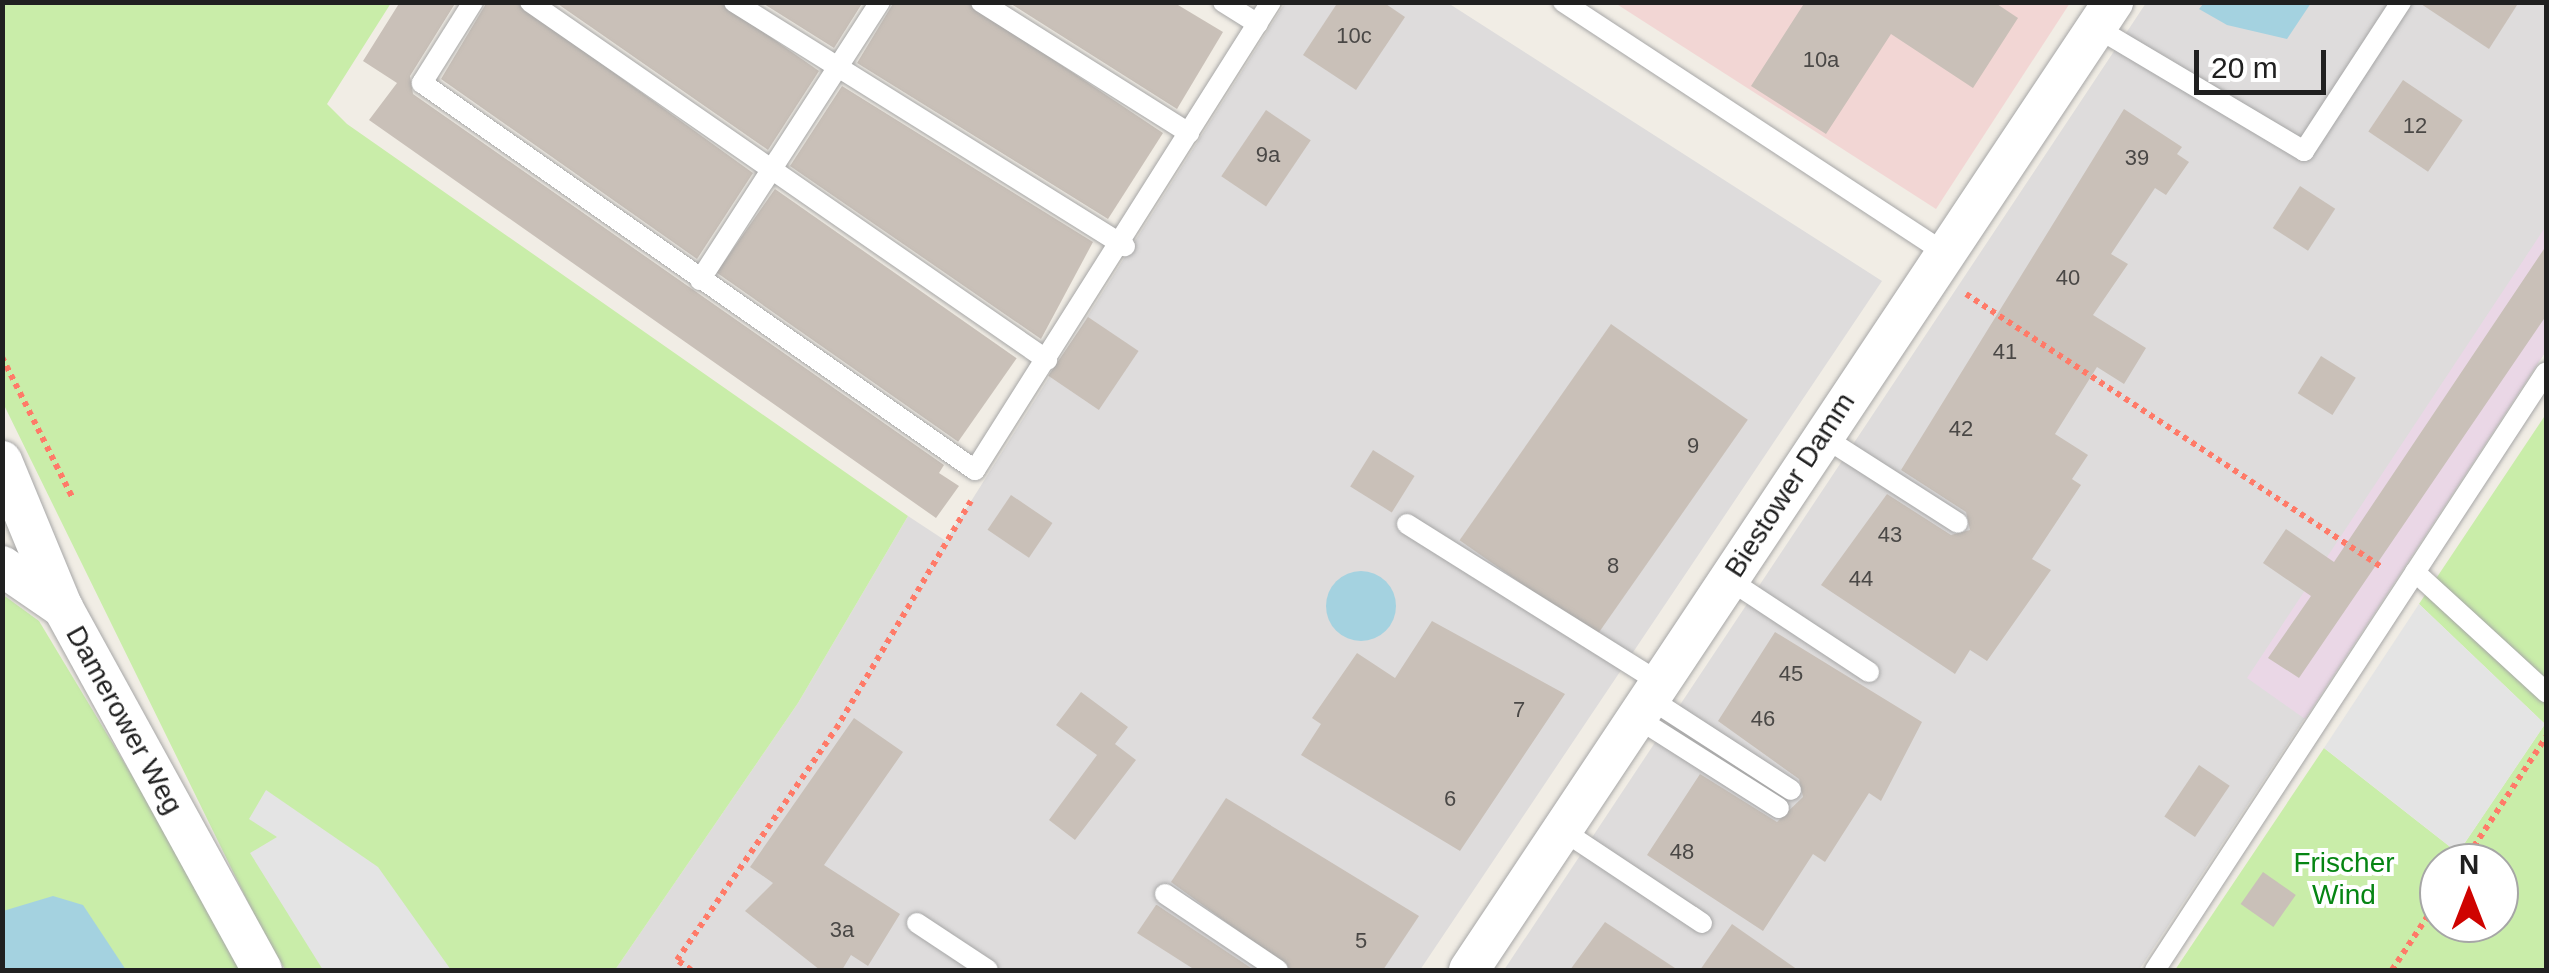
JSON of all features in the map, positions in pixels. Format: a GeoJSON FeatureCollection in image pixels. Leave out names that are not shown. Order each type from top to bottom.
{"type":"FeatureCollection","features":[{"type":"Feature","properties":{"kind":"street","name":"Biestower Damm"},"geometry":{"type":"LineString","coordinates":[[1469,970],[1938,261],[2105,16]]}},
{"type":"Feature","properties":{"kind":"street","name":"Damerower Weg"},"geometry":{"type":"LineString","coordinates":[[2,461],[63,608],[262,970]]}},
{"type":"Feature","properties":{"kind":"street"},"geometry":{"type":"LineString","coordinates":[[2,566],[63,608]]}},
{"type":"Feature","properties":{"kind":"lane"},"geometry":{"type":"LineString","coordinates":[[473,2],[422,83],[975,470],[1125,246],[1189,133],[1271,2]]}},
{"type":"Feature","properties":{"kind":"lane"},"geometry":{"type":"LineString","coordinates":[[530,2],[768,175],[1046,360]]}},
{"type":"Feature","properties":{"kind":"lane"},"geometry":{"type":"LineString","coordinates":[[734,2],[1125,246]]}},
{"type":"Feature","properties":{"kind":"lane"},"geometry":{"type":"LineString","coordinates":[[700,280],[880,2]]}},
{"type":"Feature","properties":{"kind":"lane"},"geometry":{"type":"LineString","coordinates":[[981,2],[1189,133]]}},
{"type":"Feature","properties":{"kind":"lane"},"geometry":{"type":"LineString","coordinates":[[1222,2],[1258,24]]}},
{"type":"Feature","properties":{"kind":"lane"},"geometry":{"type":"LineString","coordinates":[[1563,2],[1938,261]]}},
{"type":"Feature","properties":{"kind":"lane"},"geometry":{"type":"LineString","coordinates":[[2105,16],[2304,151],[2401,2]]}},
{"type":"Feature","properties":{"kind":"lane"},"geometry":{"type":"LineString","coordinates":[[2155,970],[2418,580],[2546,372]]}},
{"type":"Feature","properties":{"kind":"lane"},"geometry":{"type":"LineString","coordinates":[[1822,436],[1958,523]]}},
{"type":"Feature","properties":{"kind":"lane"},"geometry":{"type":"LineString","coordinates":[[1407,524],[1785,799]]}},
{"type":"Feature","properties":{"kind":"lane"},"geometry":{"type":"LineString","coordinates":[[1728,579],[1869,672]]}},
{"type":"Feature","properties":{"kind":"lane"},"geometry":{"type":"LineString","coordinates":[[2418,580],[2546,692]]}},
{"type":"Feature","properties":{"kind":"lane"},"geometry":{"type":"LineString","coordinates":[[1562,830],[1702,923]]}},
{"type":"Feature","properties":{"kind":"lane"},"geometry":{"type":"LineString","coordinates":[[1166,894],[1278,970]]}},
{"type":"Feature","properties":{"kind":"lane"},"geometry":{"type":"LineString","coordinates":[[917,923],[988,970]]}},
{"type":"Feature","properties":{"kind":"path"},"geometry":{"type":"LineString","coordinates":[[1938,261],[2418,580]]}},
{"type":"Feature","properties":{"kind":"path"},"geometry":{"type":"LineString","coordinates":[[2,357],[72,496]]}},
{"type":"Feature","properties":{"kind":"path"},"geometry":{"type":"LineString","coordinates":[[691,970],[677,960],[836,729],[971,502],[975,470]]}},
{"type":"Feature","properties":{"kind":"path"},"geometry":{"type":"LineString","coordinates":[[2476,843],[2546,738]]}},
{"type":"Feature","properties":{"kind":"path"},"geometry":{"type":"LineString","coordinates":[[2392,970],[2419,929]]}},
{"type":"Feature","properties":{"kind":"shaded area"},"geometry":{"type":"Polygon","coordinates":[[[1285,3],[1448,3],[1882,281],[1420,970],[615,970],[798,703],[908,516],[946,541],[1285,3]]]}},
{"type":"Feature","properties":{"kind":"shaded area"},"geometry":{"type":"Polygon","coordinates":[[[1615,3],[2070,3],[1936,209],[1615,3]]]}},
{"type":"Feature","properties":{"kind":"shaded area"},"geometry":{"type":"Polygon","coordinates":[[[2146,3],[2546,3],[2546,351],[2139,970],[1504,970],[2146,3]]]}},
{"type":"Feature","properties":{"kind":"shaded area"},"geometry":{"type":"Polygon","coordinates":[[[2546,226],[2546,351],[2305,719],[2247,678],[2546,226]]]}},
{"type":"Feature","properties":{"kind":"shaded area"},"geometry":{"type":"Polygon","coordinates":[[[2419,604],[2545,724],[2465,843],[2445,843],[2324,748],[2419,604]]]}},
{"type":"Feature","properties":{"kind":"shaded area"},"geometry":{"type":"Polygon","coordinates":[[[266,790],[378,867],[451,970],[323,970],[250,853],[277,837],[249,819],[266,790]]]}},
{"type":"Feature","properties":{"kind":"green space"},"geometry":{"type":"Polygon","coordinates":[[[2,3],[391,3],[327,104],[347,124],[908,516],[798,703],[615,970],[286,970],[272,951],[3,403],[2,3]]]}},
{"type":"Feature","properties":{"kind":"green space","name":"Frischer Wind"},"geometry":{"type":"Polygon","coordinates":[[[2546,414],[2546,970],[2175,970],[2324,748],[2445,843],[2419,843],[2419,943],[2519,943],[2519,843],[2465,843],[2545,724],[2419,604],[2546,414]]]}},
{"type":"Feature","properties":{"kind":"green space"},"geometry":{"type":"Polygon","coordinates":[[[2,594],[39,621],[249,970],[3,970],[2,594]]]}},
{"type":"Feature","properties":{"kind":"water"},"geometry":{"type":"Polygon","coordinates":[[[2204,2],[2311,3],[2287,39],[2227,25],[2199,9],[2204,2]]]}},
{"type":"Feature","properties":{"kind":"water"},"geometry":{"type":"Polygon","coordinates":[[[1361,571],[1375,573],[1386,581],[1394,592],[1394,620],[1386,631],[1375,639],[1361,641],[1347,639],[1336,631],[1328,620],[1326,606],[1328,592],[1336,581],[1347,573],[1361,571]]]}},
{"type":"Feature","properties":{"kind":"water"},"geometry":{"type":"Polygon","coordinates":[[[53,896],[83,905],[126,970],[3,970],[3,911],[53,896]]]}},
{"type":"Feature","properties":{"kind":"building"},"geometry":{"type":"Polygon","coordinates":[[[400,2],[456,2],[410,76],[413,94],[944,465],[939,473],[959,486],[936,518],[369,120],[397,83],[363,61],[400,2]]]}},
{"type":"Feature","properties":{"kind":"building"},"geometry":{"type":"Polygon","coordinates":[[[487,2],[516,2],[753,173],[697,259],[441,79],[487,2]]]}},
{"type":"Feature","properties":{"kind":"building"},"geometry":{"type":"Polygon","coordinates":[[[555,2],[720,2],[819,71],[768,150],[555,2]]]}},
{"type":"Feature","properties":{"kind":"building"},"geometry":{"type":"Polygon","coordinates":[[[761,2],[863,2],[834,48],[761,2]]]}},
{"type":"Feature","properties":{"kind":"building"},"geometry":{"type":"Polygon","coordinates":[[[894,2],[967,2],[1163,133],[1108,219],[857,63],[894,2]]]}},
{"type":"Feature","properties":{"kind":"building"},"geometry":{"type":"Polygon","coordinates":[[[1008,2],[1173,2],[1223,32],[1177,109],[1008,2]]]}},
{"type":"Feature","properties":{"kind":"building"},"geometry":{"type":"Polygon","coordinates":[[[1338,2],[1383,2],[1405,17],[1356,90],[1303,55],[1338,2]]]}},
{"type":"Feature","properties":{"kind":"building"},"geometry":{"type":"Polygon","coordinates":[[[1805,2],[1994,2],[2018,18],[1973,88],[1891,34],[1826,134],[1751,86],[1805,2]]]}},
{"type":"Feature","properties":{"kind":"building"},"geometry":{"type":"Polygon","coordinates":[[[2418,2],[2519,2],[2489,49],[2418,2]]]}},
{"type":"Feature","properties":{"kind":"building"},"geometry":{"type":"Polygon","coordinates":[[[2403,80],[2463,120],[2428,172],[2368,131],[2403,80]]]}},
{"type":"Feature","properties":{"kind":"building"},"geometry":{"type":"Polygon","coordinates":[[[842,86],[1093,242],[1041,339],[790,166],[842,86]]]}},
{"type":"Feature","properties":{"kind":"building"},"geometry":{"type":"Polygon","coordinates":[[[2124,109],[2182,147],[2177,154],[2189,162],[2166,195],[2155,188],[2111,254],[2128,264],[2093,315],[2146,348],[2124,384],[2097,367],[2055,434],[2088,455],[2072,479],[2081,485],[2032,559],[2051,570],[1987,661],[1970,650],[1955,674],[1821,585],[1887,494],[1951,535],[1970,530],[1966,512],[1901,470],[2124,109]]]}},
{"type":"Feature","properties":{"kind":"building"},"geometry":{"type":"Polygon","coordinates":[[[1266,110],[1311,140],[1266,207],[1221,176],[1266,110]]]}},
{"type":"Feature","properties":{"kind":"building"},"geometry":{"type":"Polygon","coordinates":[[[2300,186],[2335,209],[2308,251],[2273,228],[2300,186]]]}},
{"type":"Feature","properties":{"kind":"building"},"geometry":{"type":"Polygon","coordinates":[[[775,189],[1017,358],[958,442],[716,273],[775,189]]]}},
{"type":"Feature","properties":{"kind":"building"},"geometry":{"type":"Polygon","coordinates":[[[2546,246],[2546,316],[2299,678],[2268,658],[2311,596],[2263,563],[2286,529],[2334,562],[2546,246]]]}},
{"type":"Feature","properties":{"kind":"building"},"geometry":{"type":"Polygon","coordinates":[[[1088,317],[1139,351],[1099,410],[1048,376],[1088,317]]]}},
{"type":"Feature","properties":{"kind":"building"},"geometry":{"type":"Polygon","coordinates":[[[1611,324],[1748,420],[1596,636],[1460,540],[1611,324]]]}},
{"type":"Feature","properties":{"kind":"building"},"geometry":{"type":"Polygon","coordinates":[[[2321,356],[2356,378],[2332,415],[2298,393],[2321,356]]]}},
{"type":"Feature","properties":{"kind":"building"},"geometry":{"type":"Polygon","coordinates":[[[1373,450],[1415,476],[1392,512],[1350,486],[1373,450]]]}},
{"type":"Feature","properties":{"kind":"building"},"geometry":{"type":"Polygon","coordinates":[[[1011,495],[1052,523],[1029,558],[988,530],[1011,495]]]}},
{"type":"Feature","properties":{"kind":"building"},"geometry":{"type":"Polygon","coordinates":[[[1432,621],[1565,694],[1460,851],[1301,755],[1321,724],[1312,718],[1357,653],[1395,678],[1432,621]]]}},
{"type":"Feature","properties":{"kind":"building"},"geometry":{"type":"Polygon","coordinates":[[[1775,632],[1922,722],[1881,801],[1869,793],[1825,862],[1813,854],[1763,931],[1647,855],[1700,774],[1777,822],[1803,797],[1799,779],[1718,721],[1775,632]]]}},
{"type":"Feature","properties":{"kind":"building"},"geometry":{"type":"Polygon","coordinates":[[[1081,692],[1128,727],[1115,744],[1136,760],[1075,840],[1049,820],[1097,755],[1056,725],[1081,692]]]}},
{"type":"Feature","properties":{"kind":"building"},"geometry":{"type":"Polygon","coordinates":[[[854,718],[903,752],[824,865],[900,914],[868,966],[851,955],[842,970],[820,970],[745,911],[773,883],[750,867],[854,718]]]}},
{"type":"Feature","properties":{"kind":"building"},"geometry":{"type":"Polygon","coordinates":[[[2199,765],[2230,786],[2195,837],[2164,816],[2199,765]]]}},
{"type":"Feature","properties":{"kind":"building"},"geometry":{"type":"Polygon","coordinates":[[[1226,798],[1419,916],[1383,970],[1292,970],[1171,882],[1226,798]]]}},
{"type":"Feature","properties":{"kind":"building"},"geometry":{"type":"Polygon","coordinates":[[[2263,872],[2296,895],[2273,927],[2241,904],[2263,872]]]}},
{"type":"Feature","properties":{"kind":"building"},"geometry":{"type":"Polygon","coordinates":[[[1156,905],[1254,970],[1195,970],[1137,933],[1156,905]]]}},
{"type":"Feature","properties":{"kind":"building"},"geometry":{"type":"Polygon","coordinates":[[[1605,922],[1678,970],[1570,970],[1605,922]]]}},
{"type":"Feature","properties":{"kind":"building"},"geometry":{"type":"Polygon","coordinates":[[[1732,924],[1798,970],[1700,970],[1732,924]]]}}]}
